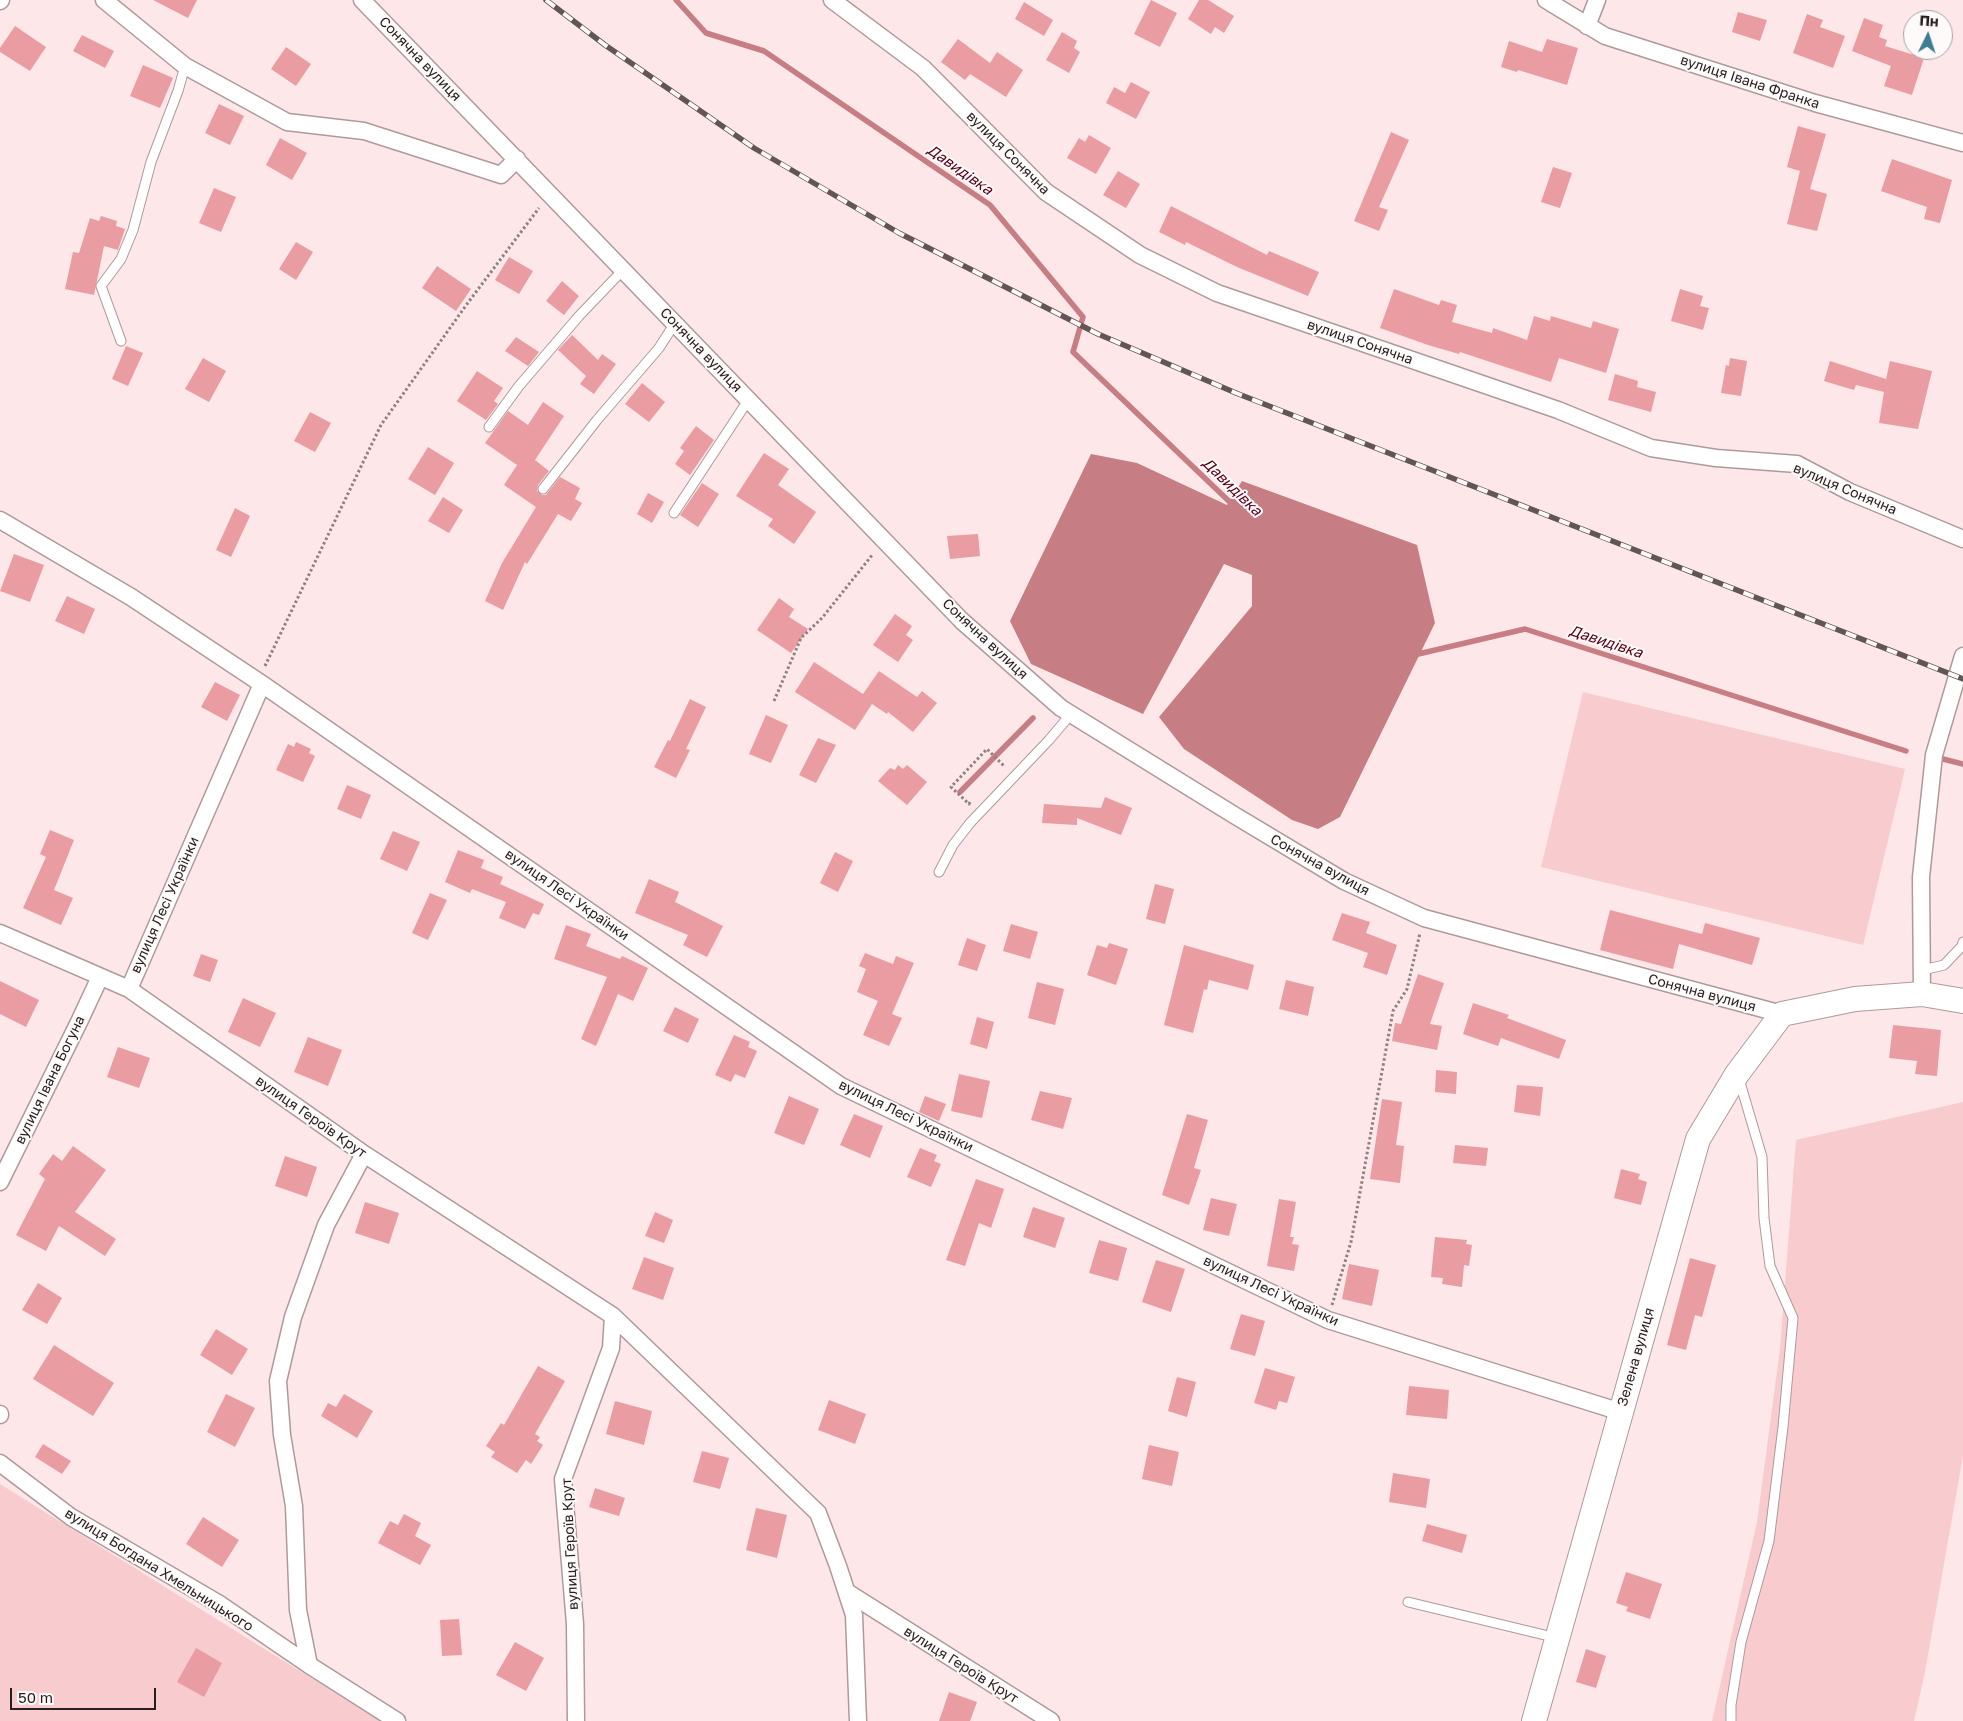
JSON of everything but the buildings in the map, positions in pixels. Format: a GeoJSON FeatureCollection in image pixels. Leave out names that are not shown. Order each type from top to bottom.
{"type":"FeatureCollection","features":[{"type":"Feature","properties":{"kind":"street"},"geometry":{"type":"LineString","coordinates":[[104,0],[185,66],[287,122],[364,131],[501,175],[517,159]]}},
{"type":"Feature","properties":{"kind":"street","name":"Сонячна вулиця"},"geometry":{"type":"LineString","coordinates":[[362,0],[962,621],[1061,708],[1344,881],[1424,918],[1782,1014]]}},
{"type":"Feature","properties":{"kind":"street","name":"вулиця Сонячна"},"geometry":{"type":"LineString","coordinates":[[832,0],[923,68],[1046,192],[1140,255],[1217,293],[1558,410],[1651,448],[1716,458],[1797,464],[1850,492],[1963,539]]}},
{"type":"Feature","properties":{"kind":"street","name":"вулиця Івана Франка"},"geometry":{"type":"LineString","coordinates":[[1546,0],[1605,36],[1815,103],[1963,143]]}},
{"type":"Feature","properties":{"kind":"street"},"geometry":{"type":"LineString","coordinates":[[1587,26],[1597,0]]}},
{"type":"Feature","properties":{"kind":"street","name":"вулиця Лесі Українки"},"geometry":{"type":"LineString","coordinates":[[0,520],[131,597],[262,684],[841,1086],[1328,1320],[1621,1412]]}},
{"type":"Feature","properties":{"kind":"street"},"geometry":{"type":"LineString","coordinates":[[1922,994],[1921,877],[1934,755],[1963,656]]}},
{"type":"Feature","properties":{"kind":"street","name":"вулиця Лесі Українки"},"geometry":{"type":"LineString","coordinates":[[129,989],[262,684]]}},
{"type":"Feature","properties":{"kind":"street","name":"вулиця Героїв Крут"},"geometry":{"type":"LineString","coordinates":[[0,933],[129,989],[364,1154],[613,1316],[818,1513],[854,1616],[858,1721]]}},
{"type":"Feature","properties":{"kind":"street","name":"вулиця Івана Богуна"},"geometry":{"type":"LineString","coordinates":[[0,1182],[100,977]]}},
{"type":"Feature","properties":{"kind":"street"},"geometry":{"type":"LineString","coordinates":[[1782,1014],[1855,999],[1922,994],[1963,1001]]}},
{"type":"Feature","properties":{"kind":"street","name":"Зелена вулиця"},"geometry":{"type":"LineString","coordinates":[[1534,1721],[1698,1139],[1737,1074],[1782,1014]]}},
{"type":"Feature","properties":{"kind":"street"},"geometry":{"type":"LineString","coordinates":[[309,1665],[298,1610],[294,1506],[282,1435],[278,1380],[293,1317],[326,1225],[364,1154]]}},
{"type":"Feature","properties":{"kind":"street","name":"вулиця Героїв Крут"},"geometry":{"type":"LineString","coordinates":[[576,1721],[575,1624],[563,1479],[611,1348],[613,1316]]}},
{"type":"Feature","properties":{"kind":"street","name":"вулиця Богдана Хмельницького"},"geometry":{"type":"LineString","coordinates":[[0,1463],[70,1517],[221,1605],[309,1665],[397,1721]]}},
{"type":"Feature","properties":{"kind":"street","name":"вулиця Героїв Крут"},"geometry":{"type":"LineString","coordinates":[[847,1592],[1051,1721]]}},
{"type":"Feature","properties":{"kind":"lane"},"geometry":{"type":"LineString","coordinates":[[120,341],[101,286],[120,259],[132,230],[151,162],[185,66]]}},
{"type":"Feature","properties":{"kind":"lane"},"geometry":{"type":"LineString","coordinates":[[489,427],[519,386],[579,316],[624,270]]}},
{"type":"Feature","properties":{"kind":"lane"},"geometry":{"type":"LineString","coordinates":[[543,489],[659,348],[675,323]]}},
{"type":"Feature","properties":{"kind":"lane"},"geometry":{"type":"LineString","coordinates":[[674,513],[749,399]]}},
{"type":"Feature","properties":{"kind":"lane"},"geometry":{"type":"LineString","coordinates":[[939,872],[954,845],[970,823],[1049,740],[1071,714]]}},
{"type":"Feature","properties":{"kind":"lane"},"geometry":{"type":"LineString","coordinates":[[1923,970],[1944,965],[1962,946],[1963,942]]}},
{"type":"Feature","properties":{"kind":"lane"},"geometry":{"type":"LineString","coordinates":[[1731,1721],[1731,1705],[1741,1642],[1768,1541],[1783,1427],[1793,1318],[1770,1266],[1764,1218],[1762,1157],[1737,1074]]}},
{"type":"Feature","properties":{"kind":"lane"},"geometry":{"type":"LineString","coordinates":[[1408,1602],[1557,1638]]}},
{"type":"Feature","properties":{"kind":"path"},"geometry":{"type":"LineString","coordinates":[[265,667],[381,425],[467,304],[550,194]]}},
{"type":"Feature","properties":{"kind":"path"},"geometry":{"type":"LineString","coordinates":[[774,701],[801,638],[822,618],[836,598],[855,579],[883,540]]}},
{"type":"Feature","properties":{"kind":"path"},"geometry":{"type":"LineString","coordinates":[[975,796],[969,804],[951,787],[987,749],[1004,766]]}},
{"type":"Feature","properties":{"kind":"path"},"geometry":{"type":"LineString","coordinates":[[999,771],[1010,759]]}},
{"type":"Feature","properties":{"kind":"path"},"geometry":{"type":"LineString","coordinates":[[1328,1320],[1351,1242],[1393,1011],[1407,989],[1424,918]]}},
{"type":"Feature","properties":{"kind":"shaded area"},"geometry":{"type":"Polygon","coordinates":[[[1091,454],[1137,463],[1227,505],[1242,481],[1417,545],[1435,623],[1340,817],[1318,829],[1292,820],[1184,749],[1159,717],[1252,606],[1252,575],[1224,564],[1143,714],[1031,664],[1010,621],[1091,454]]]}},
{"type":"Feature","properties":{"kind":"shaded area"},"geometry":{"type":"Polygon","coordinates":[[[1583,692],[1905,769],[1863,945],[1541,867],[1583,692]]]}},
{"type":"Feature","properties":{"kind":"shaded area"},"geometry":{"type":"Polygon","coordinates":[[[1963,1102],[1963,1456],[1925,1672],[1914,1721],[1712,1721],[1757,1522],[1780,1349],[1796,1140],[1963,1102]]]}},
{"type":"Feature","properties":{"kind":"shaded area"},"geometry":{"type":"Polygon","coordinates":[[[0,1484],[380,1721],[0,1721],[0,1484]]]}},
{"type":"Feature","properties":{"kind":"waterway","name":"Давидівка"},"geometry":{"type":"LineString","coordinates":[[676,0],[706,33],[764,51],[990,205],[1083,317],[1073,352],[1235,507]]}},
{"type":"Feature","properties":{"kind":"waterway","name":"Давидівка"},"geometry":{"type":"LineString","coordinates":[[1414,655],[1525,629],[1906,751]]}},
{"type":"Feature","properties":{"kind":"waterway"},"geometry":{"type":"LineString","coordinates":[[960,792],[1033,718]]}},
{"type":"Feature","properties":{"kind":"waterway","name":"Давидівка"},"geometry":{"type":"LineString","coordinates":[[1943,759],[1963,764]]}},
{"type":"Feature","properties":{"kind":"railway"},"geometry":{"type":"LineString","coordinates":[[546,0],[605,45],[754,148],[899,233],[1098,334],[1236,393],[1963,679]]}}]}
